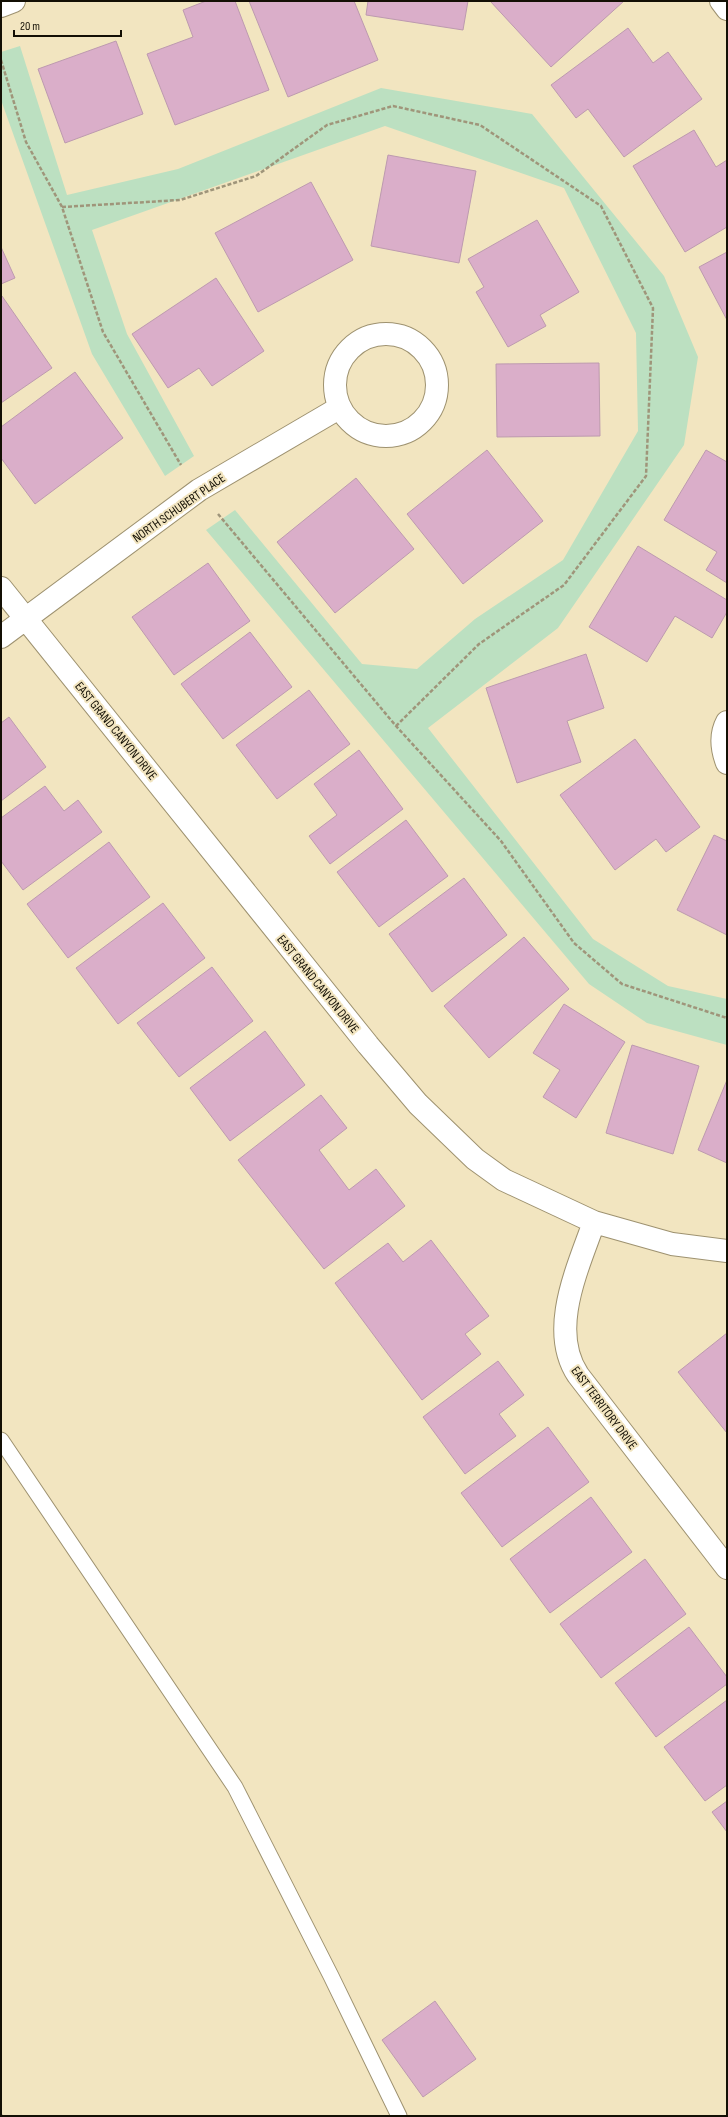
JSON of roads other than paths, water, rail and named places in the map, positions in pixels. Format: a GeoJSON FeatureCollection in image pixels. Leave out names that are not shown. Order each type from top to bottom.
{"type":"FeatureCollection","features":[{"type":"Feature","properties":{"kind":"street"},"geometry":{"type":"LineString","coordinates":[[1,6],[14,1]]}},
{"type":"Feature","properties":{"kind":"street"},"geometry":{"type":"LineString","coordinates":[[721,1],[727,9]]}},
{"type":"Feature","properties":{"kind":"street"},"geometry":{"type":"LineString","coordinates":[[389,333],[406,337],[422,348],[432,362],[437,379],[436,398],[428,414],[416,427],[400,435],[382,437],[365,432],[350,423],[339,408],[334,391],[335,372],[342,356],[360,340],[371,335],[389,333]]}},
{"type":"Feature","properties":{"kind":"street","name":"NORTH SCHUBERT PLACE"},"geometry":{"type":"LineString","coordinates":[[1,637],[199,490],[339,408]]}},
{"type":"Feature","properties":{"kind":"street","name":"EAST GRAND CANYON DRIVE"},"geometry":{"type":"LineString","coordinates":[[1,588],[363,1039],[418,1104],[475,1159],[504,1180],[594,1222],[672,1244],[727,1252]]}},
{"type":"Feature","properties":{"kind":"street"},"geometry":{"type":"LineString","coordinates":[[727,722],[723,734],[723,751],[727,763]]}},
{"type":"Feature","properties":{"kind":"street","name":"EAST TERRITORY DRIVE"},"geometry":{"type":"LineString","coordinates":[[594,1222],[572,1284],[567,1310],[566,1334],[569,1360],[578,1375],[727,1568]]}},
{"type":"Feature","properties":{"kind":"lane"},"geometry":{"type":"LineString","coordinates":[[1,1440],[235,1787],[331,1976],[399,2116]]}}]}
